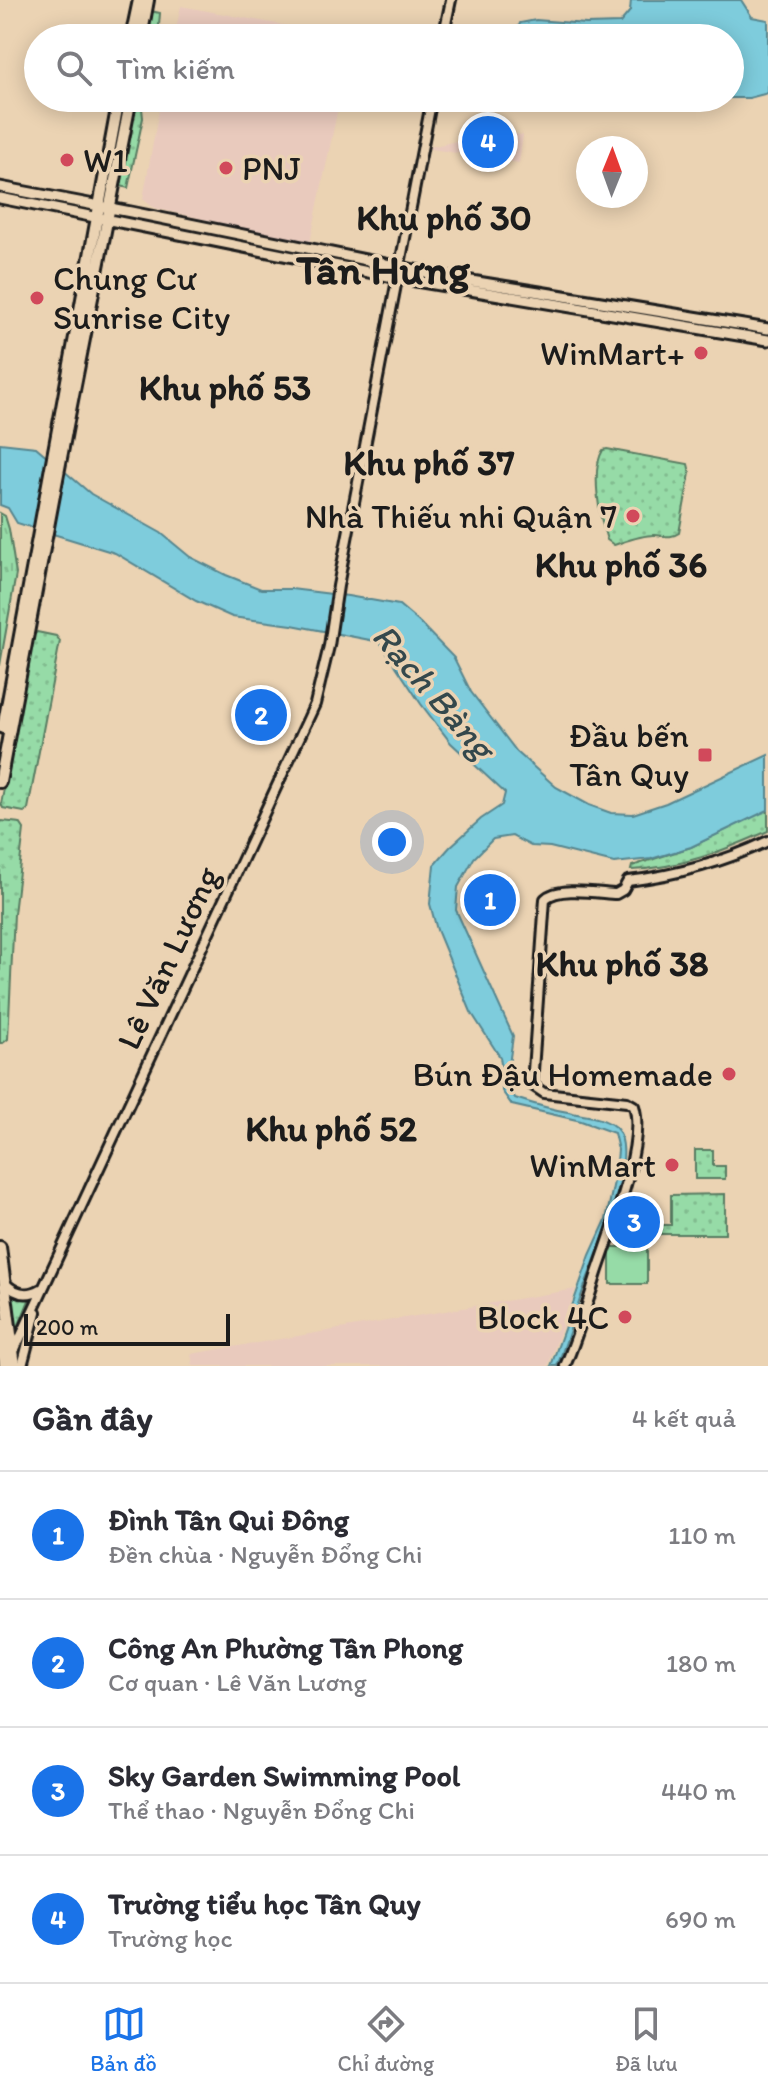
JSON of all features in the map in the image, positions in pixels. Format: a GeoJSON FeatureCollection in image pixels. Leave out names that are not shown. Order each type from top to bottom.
{"type":"FeatureCollection","features":[{"type":"Feature","properties":{"kind":"main road"},"geometry":{"type":"LineString","coordinates":[[134,24],[139,0]]}},
{"type":"Feature","properties":{"kind":"main road"},"geometry":{"type":"LineString","coordinates":[[144,24],[148,0]]}},
{"type":"Feature","properties":{"kind":"main road"},"geometry":{"type":"LineString","coordinates":[[103,213],[117,112]]}},
{"type":"Feature","properties":{"kind":"main road"},"geometry":{"type":"LineString","coordinates":[[0,782],[62,425],[103,213],[128,112]]}},
{"type":"Feature","properties":{"kind":"main road"},"geometry":{"type":"LineString","coordinates":[[0,187],[87,203],[124,223],[296,257],[414,270],[768,329]]}},
{"type":"Feature","properties":{"kind":"main road"},"geometry":{"type":"LineString","coordinates":[[0,198],[84,215],[127,211],[768,340]]}},
{"type":"Feature","properties":{"kind":"main road"},"geometry":{"type":"LineString","coordinates":[[84,215],[87,203]]}},
{"type":"Feature","properties":{"kind":"main road"},"geometry":{"type":"LineString","coordinates":[[124,223],[127,211]]}},
{"type":"Feature","properties":{"kind":"main road"},"geometry":{"type":"LineString","coordinates":[[296,257],[299,245]]}},
{"type":"Feature","properties":{"kind":"main road"},"geometry":{"type":"LineString","coordinates":[[0,746],[36,568]]}},
{"type":"Feature","properties":{"kind":"main road"},"geometry":{"type":"LineString","coordinates":[[0,1247],[15,1366]]}},
{"type":"Feature","properties":{"kind":"main road"},"geometry":{"type":"LineString","coordinates":[[0,1322],[5,1366]]}},
{"type":"Feature","properties":{"kind":"street"},"geometry":{"type":"LineString","coordinates":[[446,24],[451,0]]}},
{"type":"Feature","properties":{"kind":"street"},"geometry":{"type":"LineString","coordinates":[[400,268],[429,112]]}},
{"type":"Feature","properties":{"kind":"street","name":"Lê Văn Lương"},"geometry":{"type":"LineString","coordinates":[[13,1352],[315,704],[329,646],[400,268]]}},
{"type":"Feature","properties":{"kind":"street"},"geometry":{"type":"LineString","coordinates":[[565,1366],[625,1186],[636,1143],[636,1112],[634,1106],[627,1102],[544,1093],[532,1085],[545,899],[551,893],[562,892],[616,894],[623,890],[628,881],[696,869],[749,851],[768,841]]}},
{"type":"Feature","properties":{"kind":"street"},"geometry":{"type":"LineString","coordinates":[[4,1282],[22,1294],[42,1288]]}},
{"type":"Feature","properties":{"kind":"street","name":"Lê Văn Lương"},"geometry":{"type":"LineString","coordinates":[[22,1366],[42,1288]]}},
{"type":"Feature","properties":{"kind":"shaded area"},"geometry":{"type":"Polygon","coordinates":[[[181,6],[278,24],[177,24],[181,6]]]}},
{"type":"Feature","properties":{"kind":"shaded area"},"geometry":{"type":"Polygon","coordinates":[[[159,112],[337,112],[310,243],[154,208],[143,199],[159,112]]]}},
{"type":"Feature","properties":{"kind":"shaded area"},"geometry":{"type":"Polygon","coordinates":[[[498,132],[523,135],[519,163],[425,148],[498,132]]]}},
{"type":"Feature","properties":{"kind":"shaded area"},"geometry":{"type":"Polygon","coordinates":[[[576,1289],[548,1366],[193,1366],[191,1354],[576,1289]]]}},
{"type":"Feature","properties":{"kind":"green space"},"geometry":{"type":"Polygon","coordinates":[[[151,11],[160,13],[159,24],[149,24],[151,11]]]}},
{"type":"Feature","properties":{"kind":"green space"},"geometry":{"type":"Polygon","coordinates":[[[132,112],[142,112],[128,188],[121,186],[123,175],[120,167],[132,112]]]}},
{"type":"Feature","properties":{"kind":"green space"},"geometry":{"type":"Polygon","coordinates":[[[603,450],[688,464],[690,473],[679,533],[644,536],[614,545],[607,540],[599,507],[597,470],[603,450]]]}},
{"type":"Feature","properties":{"kind":"green space"},"geometry":{"type":"Polygon","coordinates":[[[0,513],[5,516],[9,529],[16,574],[0,665],[0,513]]]}},
{"type":"Feature","properties":{"kind":"green space"},"geometry":{"type":"Polygon","coordinates":[[[37,632],[56,636],[60,641],[28,809],[24,812],[3,808],[1,804],[33,636],[37,632]]]}},
{"type":"Feature","properties":{"kind":"green space"},"geometry":{"type":"Polygon","coordinates":[[[768,809],[768,831],[701,857],[667,866],[631,870],[632,866],[691,847],[768,809]]]}},
{"type":"Feature","properties":{"kind":"green space"},"geometry":{"type":"Polygon","coordinates":[[[0,823],[20,823],[24,829],[14,914],[8,1039],[0,1043],[0,823]]]}},
{"type":"Feature","properties":{"kind":"green space"},"geometry":{"type":"Polygon","coordinates":[[[695,1150],[713,1150],[713,1166],[725,1166],[725,1179],[695,1179],[695,1150]]]}},
{"type":"Feature","properties":{"kind":"green space"},"geometry":{"type":"Polygon","coordinates":[[[725,1194],[725,1234],[659,1234],[659,1225],[671,1225],[671,1195],[725,1194]]]}},
{"type":"Feature","properties":{"kind":"green space"},"geometry":{"type":"Polygon","coordinates":[[[610,1247],[647,1247],[647,1284],[610,1284],[610,1247]]]}},
{"type":"Feature","properties":{"kind":"green space"},"geometry":{"type":"Polygon","coordinates":[[[11,1293],[30,1298],[16,1332],[11,1293]]]}},
{"type":"Feature","properties":{"kind":"water"},"geometry":{"type":"Polygon","coordinates":[[[631,0],[741,0],[752,17],[768,20],[768,93],[744,98],[744,24],[586,24],[620,23],[630,11],[631,0]]]}},
{"type":"Feature","properties":{"kind":"water"},"geometry":{"type":"Polygon","coordinates":[[[536,20],[586,24],[520,24],[536,20]]]}},
{"type":"Feature","properties":{"kind":"water","name":"Rạch Bàng"},"geometry":{"type":"Polygon","coordinates":[[[0,443],[36,447],[91,494],[161,533],[190,557],[226,575],[261,589],[291,589],[399,605],[454,658],[471,692],[517,752],[556,787],[589,805],[611,813],[633,814],[666,803],[768,755],[768,810],[691,847],[651,859],[614,863],[550,847],[531,846],[512,836],[493,839],[474,858],[458,887],[456,910],[513,1036],[509,1086],[515,1098],[604,1121],[615,1127],[622,1139],[623,1158],[614,1204],[557,1366],[551,1366],[590,1255],[606,1220],[616,1172],[618,1150],[614,1133],[581,1121],[512,1105],[502,1091],[500,1057],[471,1012],[437,930],[430,904],[434,865],[481,819],[502,805],[505,793],[451,743],[380,642],[232,617],[196,601],[115,553],[17,523],[8,508],[0,505],[0,443]]]}},
{"type":"Feature","properties":{"kind":"water"},"geometry":{"type":"Polygon","coordinates":[[[625,1213],[642,1213],[642,1241],[623,1242],[619,1239],[620,1232],[626,1231],[625,1213]]]}},
{"type":"Feature","properties":{"kind":"place","name":"Trường tiểu học Tân Quy"},"geometry":{"type":"Point","coordinates":[488,142]}},
{"type":"Feature","properties":{"kind":"place","name":"W1"},"geometry":{"type":"Point","coordinates":[67,160]}},
{"type":"Feature","properties":{"kind":"place","name":"PNJ"},"geometry":{"type":"Point","coordinates":[226,168]}},
{"type":"Feature","properties":{"kind":"place","name":"Chung Cư Sunrise City"},"geometry":{"type":"Point","coordinates":[37,298]}},
{"type":"Feature","properties":{"kind":"place","name":"WinMart+"},"geometry":{"type":"Point","coordinates":[701,353]}},
{"type":"Feature","properties":{"kind":"place","name":"Nhà Thiếu nhi Quận 7"},"geometry":{"type":"Point","coordinates":[633,516]}},
{"type":"Feature","properties":{"kind":"place","name":"Công An Phường Tân Phong"},"geometry":{"type":"Point","coordinates":[261,715]}},
{"type":"Feature","properties":{"kind":"place","name":"Đầu bến Tân Quy"},"geometry":{"type":"Point","coordinates":[705,755]}},
{"type":"Feature","properties":{"kind":"place","name":"Đình Tân Qui Đông"},"geometry":{"type":"Point","coordinates":[490,900]}},
{"type":"Feature","properties":{"kind":"place","name":"Bún Đậu Homemade"},"geometry":{"type":"Point","coordinates":[729,1074]}},
{"type":"Feature","properties":{"kind":"place","name":"WinMart"},"geometry":{"type":"Point","coordinates":[672,1165]}},
{"type":"Feature","properties":{"kind":"place","name":"Sky Garden Swimming Pool"},"geometry":{"type":"Point","coordinates":[634,1222]}},
{"type":"Feature","properties":{"kind":"place","name":"Block 4C"},"geometry":{"type":"Point","coordinates":[625,1317]}},
{"type":"Feature","properties":{"kind":"district","name":"Khu phố 30"},"geometry":{"type":"Point","coordinates":[444,217]}},
{"type":"Feature","properties":{"kind":"district","name":"Tân Hưng"},"geometry":{"type":"Point","coordinates":[383,269]}},
{"type":"Feature","properties":{"kind":"district","name":"Khu phố 53"},"geometry":{"type":"Point","coordinates":[225,387]}},
{"type":"Feature","properties":{"kind":"district","name":"Khu phố 37"},"geometry":{"type":"Point","coordinates":[429,462]}},
{"type":"Feature","properties":{"kind":"district","name":"Khu phố 36"},"geometry":{"type":"Point","coordinates":[621,564]}},
{"type":"Feature","properties":{"kind":"district","name":"Khu phố 38"},"geometry":{"type":"Point","coordinates":[622,963]}},
{"type":"Feature","properties":{"kind":"district","name":"Khu phố 52"},"geometry":{"type":"Point","coordinates":[331,1128]}}]}
